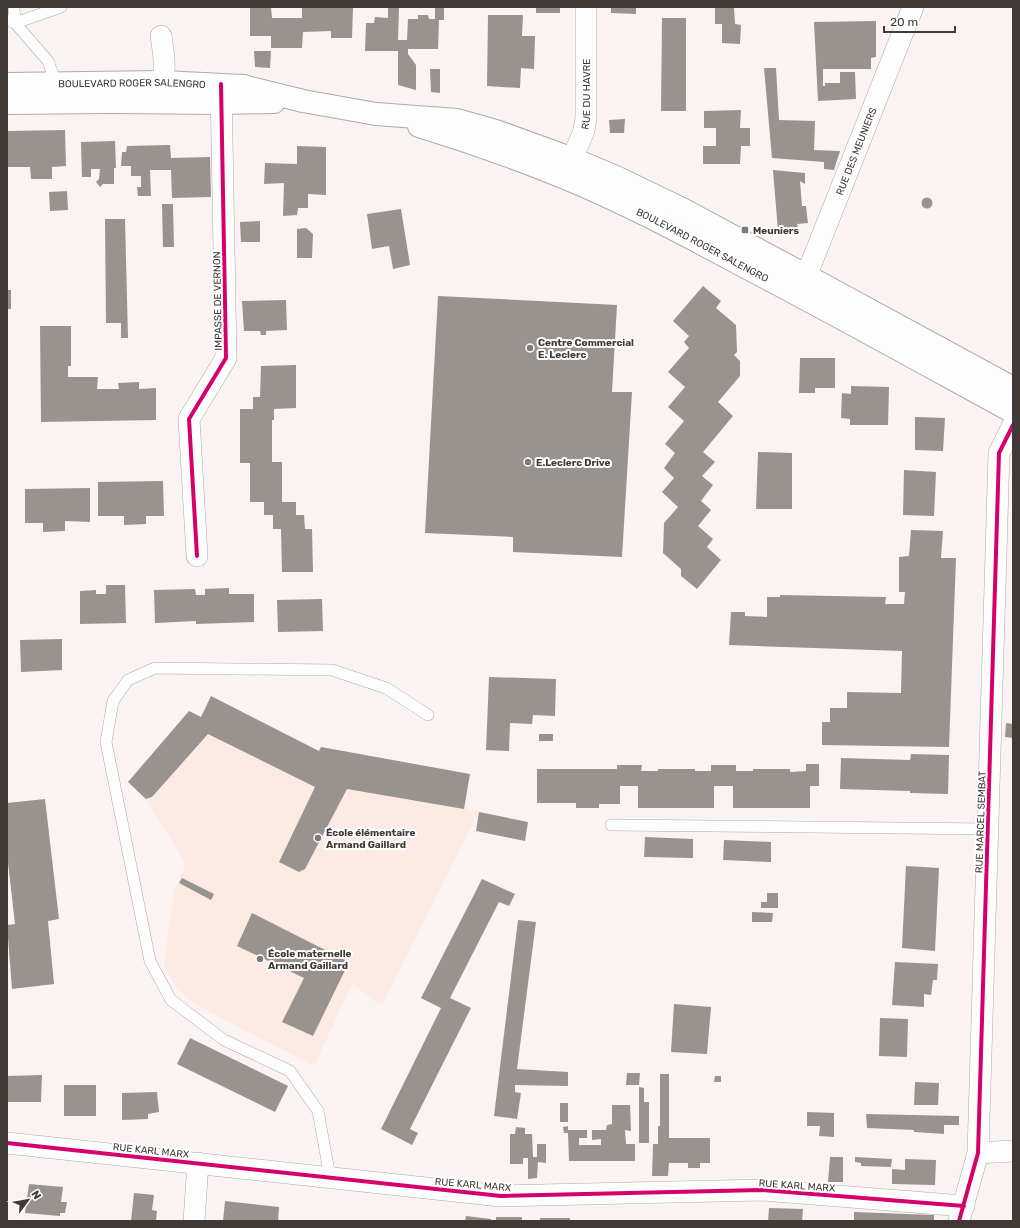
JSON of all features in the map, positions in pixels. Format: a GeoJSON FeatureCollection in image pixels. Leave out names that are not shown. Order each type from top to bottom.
{"type":"FeatureCollection","features":[{"type":"Feature","properties":{"kind":"main road","name":"BOULEVARD ROGER SALENGRO"},"geometry":{"type":"LineString","coordinates":[[7,84],[163,82],[221,94],[303,101],[376,114],[568,168],[618,178],[684,210],[800,284],[1013,412]]}},
{"type":"Feature","properties":{"kind":"main road"},"geometry":{"type":"LineString","coordinates":[[7,94],[50,92],[56,83]]}},
{"type":"Feature","properties":{"kind":"main road","name":"BOULEVARD ROGER SALENGRO"},"geometry":{"type":"LineString","coordinates":[[7,104],[155,102],[221,94]]}},
{"type":"Feature","properties":{"kind":"main road","name":"BOULEVARD ROGER SALENGRO"},"geometry":{"type":"LineString","coordinates":[[800,284],[1013,388]]}},
{"type":"Feature","properties":{"kind":"street","name":"RUE DU HAVRE"},"geometry":{"type":"LineString","coordinates":[[568,168],[584,131],[586,118],[586,7]]}},
{"type":"Feature","properties":{"kind":"street","name":"RUE DES MEUNIERS"},"geometry":{"type":"LineString","coordinates":[[800,284],[811,264],[913,7]]}},
{"type":"Feature","properties":{"kind":"street"},"geometry":{"type":"LineString","coordinates":[[155,102],[163,82],[165,62],[161,36]]}},
{"type":"Feature","properties":{"kind":"street","name":"IMPASSE DE VERNON"},"geometry":{"type":"LineString","coordinates":[[196,556],[189,419],[226,358],[221,94]]}},
{"type":"Feature","properties":{"kind":"street","name":"RUE MARCEL SEMBAT"},"geometry":{"type":"LineString","coordinates":[[961,1214],[978,1153],[999,453],[1013,425]]}},
{"type":"Feature","properties":{"kind":"street","name":"RUE KARL MARX"},"geometry":{"type":"LineString","coordinates":[[7,1143],[502,1196],[762,1190],[961,1214]]}},
{"type":"Feature","properties":{"kind":"street"},"geometry":{"type":"LineString","coordinates":[[978,1153],[1013,1151]]}},
{"type":"Feature","properties":{"kind":"street"},"geometry":{"type":"LineString","coordinates":[[194,1221],[198,1163]]}},
{"type":"Feature","properties":{"kind":"lane"},"geometry":{"type":"LineString","coordinates":[[11,22],[14,7]]}},
{"type":"Feature","properties":{"kind":"lane"},"geometry":{"type":"LineString","coordinates":[[11,22],[61,7]]}},
{"type":"Feature","properties":{"kind":"lane"},"geometry":{"type":"LineString","coordinates":[[11,22],[48,61],[56,83]]}},
{"type":"Feature","properties":{"kind":"lane"},"geometry":{"type":"LineString","coordinates":[[330,1177],[318,1111],[290,1071],[224,1040],[171,1000],[150,961],[106,742],[113,701],[128,680],[155,668],[332,670],[386,688],[428,715]]}},
{"type":"Feature","properties":{"kind":"lane"},"geometry":{"type":"LineString","coordinates":[[611,824],[988,829]]}},
{"type":"Feature","properties":{"kind":"shaded area","name":"École élémentaire Armand Gaillard"},"geometry":{"type":"Polygon","coordinates":[[[211,696],[319,751],[321,747],[464,808],[479,812],[382,1005],[352,984],[314,1066],[196,1005],[177,988],[164,966],[174,891],[186,864],[146,799],[128,782],[189,711],[201,717],[211,696]]]}},
{"type":"Feature","properties":{"kind":"building"},"geometry":{"type":"Polygon","coordinates":[[[250,7],[271,7],[272,18],[302,18],[302,7],[353,7],[352,38],[331,38],[331,31],[303,32],[302,48],[271,48],[271,36],[250,36],[250,7]]]}},
{"type":"Feature","properties":{"kind":"building"},"geometry":{"type":"Polygon","coordinates":[[[388,7],[399,7],[398,40],[407,40],[408,19],[418,19],[418,15],[428,15],[429,19],[435,19],[435,7],[444,7],[444,20],[439,20],[438,49],[408,49],[408,54],[416,65],[416,90],[398,85],[398,51],[365,51],[366,23],[374,23],[375,17],[388,18],[388,7]]]}},
{"type":"Feature","properties":{"kind":"building"},"geometry":{"type":"Polygon","coordinates":[[[536,7],[560,7],[560,13],[536,13],[536,7]]]}},
{"type":"Feature","properties":{"kind":"building"},"geometry":{"type":"Polygon","coordinates":[[[611,7],[636,7],[636,14],[611,13],[611,7]]]}},
{"type":"Feature","properties":{"kind":"building"},"geometry":{"type":"Polygon","coordinates":[[[715,7],[734,7],[735,24],[741,25],[740,44],[722,43],[722,24],[715,24],[715,7]]]}},
{"type":"Feature","properties":{"kind":"building"},"geometry":{"type":"Polygon","coordinates":[[[488,15],[523,15],[522,36],[535,36],[534,69],[521,68],[520,88],[487,86],[488,15]]]}},
{"type":"Feature","properties":{"kind":"building"},"geometry":{"type":"Polygon","coordinates":[[[662,18],[686,18],[686,111],[661,111],[662,18]]]}},
{"type":"Feature","properties":{"kind":"building"},"geometry":{"type":"Polygon","coordinates":[[[876,21],[876,57],[871,58],[871,69],[823,69],[823,86],[825,86],[825,83],[840,83],[840,72],[855,72],[856,99],[818,101],[814,22],[876,21]]]}},
{"type":"Feature","properties":{"kind":"building"},"geometry":{"type":"Polygon","coordinates":[[[254,51],[271,51],[270,68],[255,67],[254,51]]]}},
{"type":"Feature","properties":{"kind":"building"},"geometry":{"type":"Polygon","coordinates":[[[764,68],[776,68],[779,120],[815,121],[814,150],[840,151],[834,170],[824,169],[824,162],[772,158],[764,68]]]}},
{"type":"Feature","properties":{"kind":"building"},"geometry":{"type":"Polygon","coordinates":[[[430,69],[440,69],[440,93],[431,92],[430,69]]]}},
{"type":"Feature","properties":{"kind":"building"},"geometry":{"type":"Polygon","coordinates":[[[741,110],[740,128],[750,128],[750,146],[741,146],[740,164],[703,164],[703,146],[716,146],[716,128],[704,128],[704,111],[741,110]]]}},
{"type":"Feature","properties":{"kind":"building"},"geometry":{"type":"Polygon","coordinates":[[[625,119],[624,133],[610,133],[609,120],[625,119]]]}},
{"type":"Feature","properties":{"kind":"building"},"geometry":{"type":"Polygon","coordinates":[[[65,130],[66,166],[52,167],[52,179],[31,179],[30,167],[7,167],[7,131],[65,130]]]}},
{"type":"Feature","properties":{"kind":"building"},"geometry":{"type":"Polygon","coordinates":[[[115,141],[116,168],[114,168],[114,184],[103,184],[100,187],[96,182],[99,179],[100,169],[91,169],[91,177],[82,177],[81,142],[115,141]]]}},
{"type":"Feature","properties":{"kind":"building"},"geometry":{"type":"Polygon","coordinates":[[[170,145],[171,158],[210,157],[211,197],[172,198],[171,170],[150,170],[151,196],[138,196],[137,187],[141,187],[141,176],[131,176],[131,166],[121,166],[122,152],[126,152],[127,146],[170,145]]]}},
{"type":"Feature","properties":{"kind":"building"},"geometry":{"type":"Polygon","coordinates":[[[297,146],[326,147],[326,195],[308,194],[308,208],[298,208],[297,215],[283,216],[284,183],[264,184],[265,163],[297,164],[297,146]]]}},
{"type":"Feature","properties":{"kind":"building"},"geometry":{"type":"Polygon","coordinates":[[[773,170],[805,173],[805,184],[800,181],[802,206],[806,206],[808,223],[797,224],[798,228],[778,231],[773,170]]]}},
{"type":"Feature","properties":{"kind":"building"},"geometry":{"type":"Polygon","coordinates":[[[67,191],[68,210],[50,211],[49,192],[67,191]]]}},
{"type":"Feature","properties":{"kind":"building"},"geometry":{"type":"Polygon","coordinates":[[[925,198],[929,198],[931,199],[931,207],[925,208],[922,205],[922,201],[925,198]]]}},
{"type":"Feature","properties":{"kind":"building"},"geometry":{"type":"Polygon","coordinates":[[[162,204],[173,204],[174,247],[163,247],[162,204]]]}},
{"type":"Feature","properties":{"kind":"building"},"geometry":{"type":"Polygon","coordinates":[[[401,209],[410,265],[393,269],[389,246],[372,249],[367,214],[401,209]]]}},
{"type":"Feature","properties":{"kind":"building"},"geometry":{"type":"Polygon","coordinates":[[[105,219],[125,219],[128,338],[121,338],[121,323],[106,323],[105,219]]]}},
{"type":"Feature","properties":{"kind":"building"},"geometry":{"type":"Polygon","coordinates":[[[260,221],[260,242],[241,242],[240,222],[260,221]]]}},
{"type":"Feature","properties":{"kind":"building"},"geometry":{"type":"Polygon","coordinates":[[[306,228],[313,234],[312,258],[297,258],[297,229],[306,228]]]}},
{"type":"Feature","properties":{"kind":"building"},"geometry":{"type":"Polygon","coordinates":[[[703,286],[721,301],[716,308],[736,325],[737,352],[734,355],[740,361],[740,376],[718,402],[733,416],[703,452],[715,462],[702,476],[713,485],[701,501],[711,510],[698,526],[713,539],[707,547],[721,560],[697,589],[681,576],[681,569],[663,553],[664,523],[678,507],[662,492],[674,478],[664,468],[675,453],[665,444],[684,421],[668,407],[685,387],[668,372],[689,348],[684,342],[689,336],[673,321],[703,286]]]}},
{"type":"Feature","properties":{"kind":"building"},"geometry":{"type":"Polygon","coordinates":[[[7,290],[11,290],[11,309],[7,309],[7,290]]]}},
{"type":"Feature","properties":{"kind":"building","name":"E.Leclerc Drive"},"geometry":{"type":"Polygon","coordinates":[[[438,296],[617,305],[612,392],[632,392],[622,557],[513,552],[513,537],[425,533],[438,296]]]}},
{"type":"Feature","properties":{"kind":"building"},"geometry":{"type":"Polygon","coordinates":[[[286,300],[287,330],[266,331],[266,335],[261,335],[260,331],[244,331],[242,301],[286,300]]]}},
{"type":"Feature","properties":{"kind":"building"},"geometry":{"type":"Polygon","coordinates":[[[40,326],[71,326],[71,366],[68,366],[68,377],[98,377],[97,389],[119,389],[118,383],[139,382],[139,389],[156,388],[156,420],[41,422],[40,326]]]}},
{"type":"Feature","properties":{"kind":"building"},"geometry":{"type":"Polygon","coordinates":[[[800,358],[835,358],[835,388],[815,388],[815,393],[799,393],[800,358]]]}},
{"type":"Feature","properties":{"kind":"building"},"geometry":{"type":"Polygon","coordinates":[[[296,365],[296,408],[274,409],[274,420],[272,420],[272,462],[282,462],[282,502],[296,502],[296,515],[304,515],[305,529],[312,529],[313,572],[282,572],[281,529],[273,529],[273,515],[264,515],[264,502],[250,502],[250,463],[240,463],[240,409],[253,409],[253,397],[260,397],[261,366],[296,365]]]}},
{"type":"Feature","properties":{"kind":"building"},"geometry":{"type":"Polygon","coordinates":[[[851,386],[889,387],[888,425],[850,425],[850,419],[841,418],[842,393],[851,394],[851,386]]]}},
{"type":"Feature","properties":{"kind":"building"},"geometry":{"type":"Polygon","coordinates":[[[915,417],[945,418],[943,451],[915,450],[915,417]]]}},
{"type":"Feature","properties":{"kind":"building"},"geometry":{"type":"Polygon","coordinates":[[[758,452],[792,453],[792,509],[756,509],[758,452]]]}},
{"type":"Feature","properties":{"kind":"building"},"geometry":{"type":"Polygon","coordinates":[[[904,470],[936,472],[934,516],[903,515],[904,470]]]}},
{"type":"Feature","properties":{"kind":"building"},"geometry":{"type":"Polygon","coordinates":[[[163,481],[164,516],[146,516],[146,524],[124,525],[124,516],[98,516],[98,482],[163,481]]]}},
{"type":"Feature","properties":{"kind":"building"},"geometry":{"type":"Polygon","coordinates":[[[90,488],[90,522],[65,521],[65,531],[43,532],[43,523],[25,523],[25,489],[90,488]]]}},
{"type":"Feature","properties":{"kind":"building"},"geometry":{"type":"Polygon","coordinates":[[[911,530],[943,531],[941,558],[956,558],[949,747],[822,745],[822,722],[830,722],[830,708],[847,708],[847,692],[901,693],[902,651],[729,645],[731,612],[745,612],[745,616],[767,617],[767,597],[780,597],[780,595],[886,597],[885,604],[904,604],[905,592],[899,592],[899,557],[909,556],[911,530]]]}},
{"type":"Feature","properties":{"kind":"building"},"geometry":{"type":"Polygon","coordinates":[[[106,585],[125,585],[126,623],[80,624],[80,591],[96,590],[96,594],[106,594],[106,585]]]}},
{"type":"Feature","properties":{"kind":"building"},"geometry":{"type":"Polygon","coordinates":[[[229,588],[229,594],[254,594],[254,622],[196,624],[196,621],[155,623],[154,590],[195,589],[196,595],[205,595],[205,589],[229,588]]]}},
{"type":"Feature","properties":{"kind":"building"},"geometry":{"type":"Polygon","coordinates":[[[322,599],[323,631],[278,632],[277,600],[322,599]]]}},
{"type":"Feature","properties":{"kind":"building"},"geometry":{"type":"Polygon","coordinates":[[[62,639],[62,670],[21,672],[20,640],[62,639]]]}},
{"type":"Feature","properties":{"kind":"building"},"geometry":{"type":"Polygon","coordinates":[[[489,677],[556,679],[555,716],[533,715],[532,724],[510,723],[509,751],[486,750],[489,677]]]}},
{"type":"Feature","properties":{"kind":"building"},"geometry":{"type":"Polygon","coordinates":[[[211,696],[319,751],[321,747],[470,774],[464,809],[347,789],[305,869],[299,872],[279,862],[315,787],[208,734],[152,797],[146,799],[128,782],[189,711],[201,717],[211,696]]]}},
{"type":"Feature","properties":{"kind":"building"},"geometry":{"type":"Polygon","coordinates":[[[1006,723],[1013,724],[1013,738],[1005,737],[1006,723]]]}},
{"type":"Feature","properties":{"kind":"building"},"geometry":{"type":"Polygon","coordinates":[[[539,734],[553,734],[553,741],[539,741],[539,734]]]}},
{"type":"Feature","properties":{"kind":"building"},"geometry":{"type":"Polygon","coordinates":[[[911,754],[949,755],[948,794],[910,793],[910,791],[840,789],[841,758],[910,760],[911,754]]]}},
{"type":"Feature","properties":{"kind":"building"},"geometry":{"type":"Polygon","coordinates":[[[806,764],[819,764],[819,786],[810,786],[810,808],[733,808],[733,786],[714,786],[714,808],[638,808],[638,786],[620,786],[620,804],[599,804],[599,808],[576,808],[576,803],[537,803],[537,769],[617,769],[617,765],[642,765],[641,771],[658,771],[658,769],[695,769],[695,771],[711,771],[711,765],[736,765],[736,771],[753,771],[753,769],[790,769],[790,772],[806,771],[806,764]]]}},
{"type":"Feature","properties":{"kind":"building"},"geometry":{"type":"Polygon","coordinates":[[[45,799],[59,919],[48,921],[54,984],[12,989],[7,925],[15,924],[7,854],[7,803],[45,799]]]}},
{"type":"Feature","properties":{"kind":"building"},"geometry":{"type":"Polygon","coordinates":[[[479,812],[528,822],[525,841],[476,831],[479,812]]]}},
{"type":"Feature","properties":{"kind":"building"},"geometry":{"type":"Polygon","coordinates":[[[645,837],[693,839],[693,858],[644,857],[645,837]]]}},
{"type":"Feature","properties":{"kind":"building"},"geometry":{"type":"Polygon","coordinates":[[[724,840],[771,842],[771,862],[723,860],[724,840]]]}},
{"type":"Feature","properties":{"kind":"building"},"geometry":{"type":"Polygon","coordinates":[[[906,866],[939,868],[935,951],[902,948],[906,866]]]}},
{"type":"Feature","properties":{"kind":"building"},"geometry":{"type":"Polygon","coordinates":[[[182,878],[214,894],[211,900],[179,883],[182,878]]]}},
{"type":"Feature","properties":{"kind":"building"},"geometry":{"type":"Polygon","coordinates":[[[482,879],[515,894],[509,906],[499,902],[450,998],[471,1008],[410,1129],[418,1133],[412,1145],[381,1129],[441,1008],[421,998],[482,879]]]}},
{"type":"Feature","properties":{"kind":"building"},"geometry":{"type":"Polygon","coordinates":[[[767,893],[778,893],[778,908],[761,908],[761,902],[767,902],[767,893]]]}},
{"type":"Feature","properties":{"kind":"building"},"geometry":{"type":"Polygon","coordinates":[[[752,912],[773,913],[772,922],[752,922],[752,912]]]}},
{"type":"Feature","properties":{"kind":"building"},"geometry":{"type":"Polygon","coordinates":[[[252,913],[349,962],[313,1036],[282,1022],[304,978],[237,946],[252,913]]]}},
{"type":"Feature","properties":{"kind":"building"},"geometry":{"type":"Polygon","coordinates":[[[518,920],[536,922],[517,1069],[568,1072],[568,1086],[515,1085],[515,1092],[521,1093],[517,1119],[494,1116],[518,920]]]}},
{"type":"Feature","properties":{"kind":"building"},"geometry":{"type":"Polygon","coordinates":[[[895,962],[938,964],[937,980],[933,980],[931,995],[924,994],[924,1007],[892,1005],[895,962]]]}},
{"type":"Feature","properties":{"kind":"building"},"geometry":{"type":"Polygon","coordinates":[[[674,1004],[711,1007],[707,1054],[671,1052],[674,1004]]]}},
{"type":"Feature","properties":{"kind":"building"},"geometry":{"type":"Polygon","coordinates":[[[880,1018],[908,1019],[907,1057],[879,1056],[880,1018]]]}},
{"type":"Feature","properties":{"kind":"building"},"geometry":{"type":"Polygon","coordinates":[[[190,1038],[288,1086],[275,1112],[177,1064],[190,1038]]]}},
{"type":"Feature","properties":{"kind":"building"},"geometry":{"type":"Polygon","coordinates":[[[627,1073],[640,1073],[639,1085],[626,1085],[627,1073]]]}},
{"type":"Feature","properties":{"kind":"building"},"geometry":{"type":"Polygon","coordinates":[[[660,1074],[669,1074],[669,1138],[710,1138],[710,1163],[700,1163],[700,1168],[688,1168],[688,1163],[669,1163],[668,1176],[652,1176],[653,1144],[658,1144],[658,1126],[660,1126],[660,1074]]]}},
{"type":"Feature","properties":{"kind":"building"},"geometry":{"type":"Polygon","coordinates":[[[42,1075],[41,1102],[7,1102],[7,1076],[42,1075]]]}},
{"type":"Feature","properties":{"kind":"building"},"geometry":{"type":"Polygon","coordinates":[[[715,1076],[721,1076],[721,1082],[714,1082],[715,1076]]]}},
{"type":"Feature","properties":{"kind":"building"},"geometry":{"type":"Polygon","coordinates":[[[915,1082],[939,1083],[938,1105],[914,1105],[915,1082]]]}},
{"type":"Feature","properties":{"kind":"building"},"geometry":{"type":"Polygon","coordinates":[[[64,1085],[96,1085],[96,1116],[64,1116],[64,1085]]]}},
{"type":"Feature","properties":{"kind":"building"},"geometry":{"type":"Polygon","coordinates":[[[639,1087],[644,1088],[644,1102],[649,1102],[649,1143],[639,1143],[639,1087]]]}},
{"type":"Feature","properties":{"kind":"building"},"geometry":{"type":"Polygon","coordinates":[[[157,1092],[159,1112],[148,1114],[148,1119],[122,1120],[122,1093],[157,1092]]]}},
{"type":"Feature","properties":{"kind":"building"},"geometry":{"type":"Polygon","coordinates":[[[560,1103],[568,1103],[568,1122],[560,1122],[560,1103]]]}},
{"type":"Feature","properties":{"kind":"building"},"geometry":{"type":"Polygon","coordinates":[[[612,1105],[630,1105],[631,1131],[625,1130],[626,1144],[635,1144],[635,1161],[569,1161],[568,1133],[564,1133],[563,1127],[568,1126],[568,1130],[587,1130],[587,1138],[579,1138],[579,1145],[601,1145],[601,1139],[592,1140],[592,1130],[606,1130],[607,1125],[612,1124],[612,1105]]]}},
{"type":"Feature","properties":{"kind":"building"},"geometry":{"type":"Polygon","coordinates":[[[807,1112],[834,1113],[834,1137],[819,1136],[820,1126],[807,1126],[807,1112]]]}},
{"type":"Feature","properties":{"kind":"building"},"geometry":{"type":"Polygon","coordinates":[[[866,1114],[959,1116],[959,1125],[944,1125],[944,1134],[914,1132],[914,1130],[867,1128],[866,1114]]]}},
{"type":"Feature","properties":{"kind":"building"},"geometry":{"type":"Polygon","coordinates":[[[516,1127],[525,1128],[525,1134],[532,1134],[533,1157],[537,1157],[537,1144],[546,1144],[546,1163],[538,1162],[537,1178],[528,1179],[528,1158],[523,1158],[523,1164],[510,1164],[510,1134],[515,1134],[516,1127]]]}},
{"type":"Feature","properties":{"kind":"building"},"geometry":{"type":"Polygon","coordinates":[[[830,1157],[843,1157],[843,1182],[828,1182],[830,1157]]]}},
{"type":"Feature","properties":{"kind":"building"},"geometry":{"type":"Polygon","coordinates":[[[855,1157],[892,1159],[891,1167],[861,1166],[861,1163],[855,1162],[855,1157]]]}},
{"type":"Feature","properties":{"kind":"building"},"geometry":{"type":"Polygon","coordinates":[[[905,1159],[936,1160],[935,1185],[892,1184],[892,1169],[905,1170],[905,1159]]]}},
{"type":"Feature","properties":{"kind":"building"},"geometry":{"type":"Polygon","coordinates":[[[29,1184],[63,1187],[61,1202],[67,1202],[65,1213],[60,1213],[60,1216],[25,1213],[29,1184]]]}},
{"type":"Feature","properties":{"kind":"building"},"geometry":{"type":"Polygon","coordinates":[[[134,1193],[154,1195],[152,1210],[157,1211],[156,1221],[131,1221],[134,1193]]]}},
{"type":"Feature","properties":{"kind":"building"},"geometry":{"type":"Polygon","coordinates":[[[225,1201],[279,1207],[278,1221],[223,1221],[225,1201]]]}},
{"type":"Feature","properties":{"kind":"building"},"geometry":{"type":"Polygon","coordinates":[[[769,1208],[803,1209],[802,1221],[768,1221],[769,1208]]]}},
{"type":"Feature","properties":{"kind":"building"},"geometry":{"type":"Polygon","coordinates":[[[854,1212],[934,1215],[934,1221],[854,1221],[854,1212]]]}},
{"type":"Feature","properties":{"kind":"building"},"geometry":{"type":"Polygon","coordinates":[[[466,1216],[491,1219],[491,1221],[465,1221],[466,1216]]]}},
{"type":"Feature","properties":{"kind":"building"},"geometry":{"type":"Polygon","coordinates":[[[496,1217],[522,1217],[522,1221],[496,1221],[496,1217]]]}},
{"type":"Feature","properties":{"kind":"building"},"geometry":{"type":"Polygon","coordinates":[[[540,1218],[570,1218],[570,1221],[540,1221],[540,1218]]]}},
{"type":"Feature","properties":{"kind":"cycle path"},"geometry":{"type":"LineString","coordinates":[[197,556],[189,419],[226,358],[221,84]]}},
{"type":"Feature","properties":{"kind":"cycle path"},"geometry":{"type":"LineString","coordinates":[[959,1221],[978,1153],[999,453],[1013,425]]}},
{"type":"Feature","properties":{"kind":"cycle path"},"geometry":{"type":"LineString","coordinates":[[7,1143],[501,1196],[761,1190],[964,1206]]}},
{"type":"Feature","properties":{"kind":"place","name":"Meuniers"},"geometry":{"type":"Point","coordinates":[745,230]}},
{"type":"Feature","properties":{"kind":"place","name":"Centre Commercial E. Leclerc"},"geometry":{"type":"Point","coordinates":[530,348]}},
{"type":"Feature","properties":{"kind":"place","name":"E.Leclerc Drive"},"geometry":{"type":"Point","coordinates":[528,462]}},
{"type":"Feature","properties":{"kind":"place","name":"École élémentaire Armand Gaillard"},"geometry":{"type":"Point","coordinates":[318,838]}},
{"type":"Feature","properties":{"kind":"place","name":"École maternelle Armand Gaillard"},"geometry":{"type":"Point","coordinates":[260,959]}}]}
